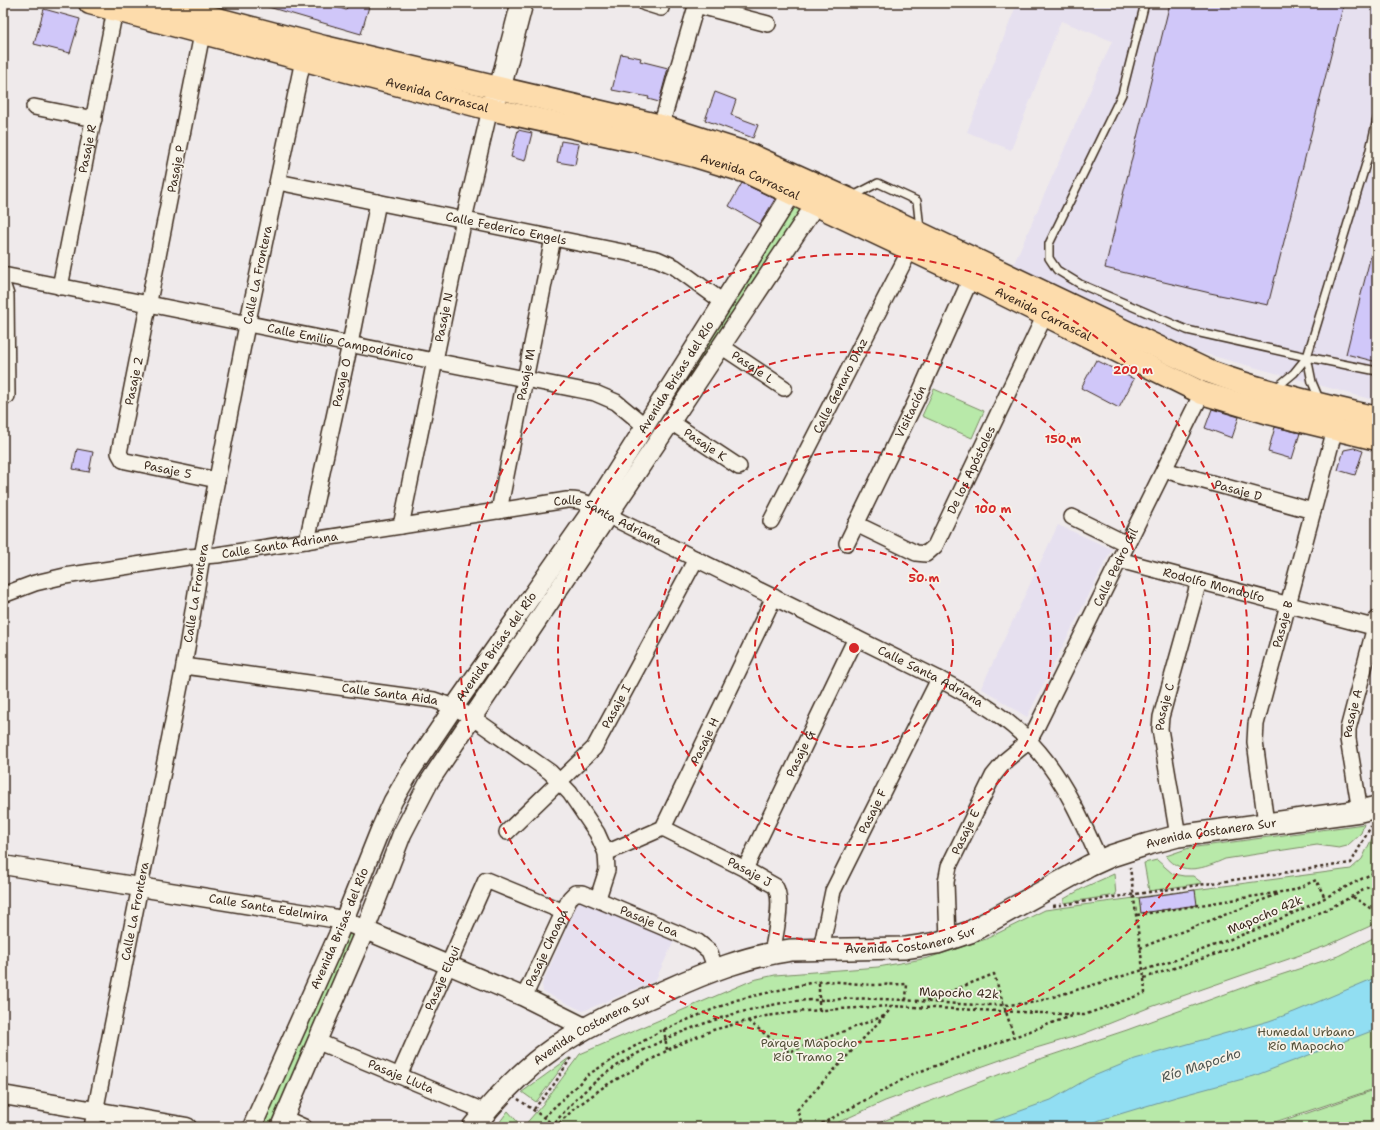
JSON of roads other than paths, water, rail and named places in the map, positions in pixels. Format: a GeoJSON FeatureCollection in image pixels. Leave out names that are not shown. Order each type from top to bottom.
{"type":"FeatureCollection","features":[{"type":"Feature","properties":{"kind":"main road","name":"Avenida Carrascal"},"geometry":{"type":"LineString","coordinates":[[90,3],[202,34],[490,108],[641,142],[740,169],[815,205],[915,242],[1210,372],[1240,383],[1272,392],[1377,418]]}},
{"type":"Feature","properties":{"kind":"main road"},"geometry":{"type":"LineString","coordinates":[[490,108],[500,88],[522,3]]}},
{"type":"Feature","properties":{"kind":"main road","name":"Avenida Carrascal"},"geometry":{"type":"LineString","coordinates":[[161,4],[324,47],[662,126],[748,154],[848,199],[971,278],[1202,393],[1269,413],[1377,439]]}},
{"type":"Feature","properties":{"kind":"main road"},"geometry":{"type":"LineString","coordinates":[[641,142],[653,137],[662,126]]}},
{"type":"Feature","properties":{"kind":"main road","name":"Avenida Costanera Sur"},"geometry":{"type":"LineString","coordinates":[[480,1119],[506,1090],[544,1055],[586,1028],[621,1010],[716,969],[772,953],[791,950],[905,948],[926,946],[970,932],[1100,861],[1148,844],[1178,836],[1266,823],[1370,813]]}},
{"type":"Feature","properties":{"kind":"street"},"geometry":{"type":"LineString","coordinates":[[645,3],[661,8]]}},
{"type":"Feature","properties":{"kind":"street"},"geometry":{"type":"LineString","coordinates":[[662,126],[697,4],[768,24]]}},
{"type":"Feature","properties":{"kind":"street","name":"Pasaje R"},"geometry":{"type":"LineString","coordinates":[[60,287],[115,10]]}},
{"type":"Feature","properties":{"kind":"street","name":"Pasaje P"},"geometry":{"type":"LineString","coordinates":[[150,305],[202,34]]}},
{"type":"Feature","properties":{"kind":"street","name":"Calle La Frontera"},"geometry":{"type":"LineString","coordinates":[[94,1119],[184,666],[202,556],[248,324],[303,60]]}},
{"type":"Feature","properties":{"kind":"street"},"geometry":{"type":"LineString","coordinates":[[34,107],[94,118]]}},
{"type":"Feature","properties":{"kind":"street","name":"Pasaje N"},"geometry":{"type":"LineString","coordinates":[[401,526],[464,219],[490,108]]}},
{"type":"Feature","properties":{"kind":"street","name":"Calle Federico Engels"},"geometry":{"type":"LineString","coordinates":[[278,182],[663,261],[679,269],[723,302]]}},
{"type":"Feature","properties":{"kind":"street","name":"Avenida Brisas del Río"},"geometry":{"type":"LineString","coordinates":[[282,1122],[365,930],[402,834],[429,782],[473,718],[601,511],[645,426],[792,193]]}},
{"type":"Feature","properties":{"kind":"street","name":"Pasaje O"},"geometry":{"type":"LineString","coordinates":[[307,541],[350,344],[378,202]]}},
{"type":"Feature","properties":{"kind":"street","name":"Avenida Brisas del Río"},"geometry":{"type":"LineString","coordinates":[[252,1127],[344,921],[380,830],[393,801],[410,772],[454,707],[601,511],[671,422],[815,205]]}},
{"type":"Feature","properties":{"kind":"street","name":"Pasaje M"},"geometry":{"type":"LineString","coordinates":[[499,511],[553,238]]}},
{"type":"Feature","properties":{"kind":"street","name":"Calle Genaro Díaz"},"geometry":{"type":"LineString","coordinates":[[771,521],[915,242]]}},
{"type":"Feature","properties":{"kind":"street","name":"Calle Emilio Campodónico"},"geometry":{"type":"LineString","coordinates":[[3,275],[602,395],[616,402],[645,426]]}},
{"type":"Feature","properties":{"kind":"street","name":"Visitación"},"geometry":{"type":"LineString","coordinates":[[847,543],[917,399],[971,278]]}},
{"type":"Feature","properties":{"kind":"street"},"geometry":{"type":"LineString","coordinates":[[3,286],[6,295],[5,390]]}},
{"type":"Feature","properties":{"kind":"street","name":"Pasaje 2"},"geometry":{"type":"LineString","coordinates":[[120,457],[120,450],[150,305]]}},
{"type":"Feature","properties":{"kind":"street","name":"De los Apóstoles"},"geometry":{"type":"LineString","coordinates":[[856,524],[916,552],[926,554],[935,546],[1046,315]]}},
{"type":"Feature","properties":{"kind":"street","name":"Pasaje L"},"geometry":{"type":"LineString","coordinates":[[721,346],[784,388]]}},
{"type":"Feature","properties":{"kind":"street","name":"Calle Pedro Gil"},"geometry":{"type":"LineString","coordinates":[[1028,741],[1035,730],[1202,393]]}},
{"type":"Feature","properties":{"kind":"street","name":"Pasaje K"},"geometry":{"type":"LineString","coordinates":[[671,422],[739,467]]}},
{"type":"Feature","properties":{"kind":"street","name":"Pasaje B"},"geometry":{"type":"LineString","coordinates":[[1266,823],[1255,742],[1255,730],[1335,429]]}},
{"type":"Feature","properties":{"kind":"street","name":"Pasaje 5"},"geometry":{"type":"LineString","coordinates":[[120,457],[126,461],[217,480]]}},
{"type":"Feature","properties":{"kind":"street","name":"Pasaje D"},"geometry":{"type":"LineString","coordinates":[[1164,470],[1313,511]]}},
{"type":"Feature","properties":{"kind":"street","name":"Calle Santa Adriana"},"geometry":{"type":"LineString","coordinates":[[3,595],[65,576],[217,555],[574,500],[581,501],[958,688],[993,711],[1028,741],[1057,776],[1079,816],[1100,861]]}},
{"type":"Feature","properties":{"kind":"street"},"geometry":{"type":"LineString","coordinates":[[1072,517],[1127,544]]}},
{"type":"Feature","properties":{"kind":"street","name":"Pasaje I"},"geometry":{"type":"LineString","coordinates":[[507,832],[559,780],[589,753],[598,741],[696,559]]}},
{"type":"Feature","properties":{"kind":"street","name":"Rodolfo Mondolfo"},"geometry":{"type":"LineString","coordinates":[[1119,560],[1288,604],[1376,624]]}},
{"type":"Feature","properties":{"kind":"street","name":"Pasaje C"},"geometry":{"type":"LineString","coordinates":[[1178,836],[1160,729],[1161,717],[1199,581]]}},
{"type":"Feature","properties":{"kind":"street","name":"Pasaje H"},"geometry":{"type":"LineString","coordinates":[[663,828],[774,598]]}},
{"type":"Feature","properties":{"kind":"street","name":"Pasaje A"},"geometry":{"type":"LineString","coordinates":[[1370,813],[1347,734],[1348,724],[1376,624]]}},
{"type":"Feature","properties":{"kind":"street","name":"Pasaje G"},"geometry":{"type":"LineString","coordinates":[[746,869],[856,638]]}},
{"type":"Feature","properties":{"kind":"street","name":"Calle Santa Aida"},"geometry":{"type":"LineString","coordinates":[[184,666],[434,700],[454,707],[473,718],[545,768],[559,780],[570,793],[597,833],[606,853],[607,870],[598,898]]}},
{"type":"Feature","properties":{"kind":"street","name":"Pasaje F"},"geometry":{"type":"LineString","coordinates":[[821,949],[833,891],[939,679]]}},
{"type":"Feature","properties":{"kind":"street","name":"Pasaje E"},"geometry":{"type":"LineString","coordinates":[[948,940],[946,882],[949,866],[996,771],[1028,741]]}},
{"type":"Feature","properties":{"kind":"street"},"geometry":{"type":"LineString","coordinates":[[606,853],[663,828]]}},
{"type":"Feature","properties":{"kind":"street","name":"Pasaje J"},"geometry":{"type":"LineString","coordinates":[[663,828],[746,869],[771,883],[778,891],[780,901],[772,953]]}},
{"type":"Feature","properties":{"kind":"street","name":"Calle Santa Edelmira"},"geometry":{"type":"LineString","coordinates":[[3,865],[344,921],[524,997],[586,1028]]}},
{"type":"Feature","properties":{"kind":"street","name":"Pasaje Elqui"},"geometry":{"type":"LineString","coordinates":[[399,1076],[486,880],[567,905]]}},
{"type":"Feature","properties":{"kind":"street","name":"Pasaje Loa"},"geometry":{"type":"LineString","coordinates":[[567,905],[575,893],[598,898],[698,942],[709,951],[716,969]]}},
{"type":"Feature","properties":{"kind":"street","name":"Pasaje Choapa"},"geometry":{"type":"LineString","coordinates":[[524,997],[567,905]]}},
{"type":"Feature","properties":{"kind":"street","name":"Pasaje Lluta"},"geometry":{"type":"LineString","coordinates":[[316,1041],[399,1076],[480,1119]]}},
{"type":"Feature","properties":{"kind":"street"},"geometry":{"type":"LineString","coordinates":[[3,1096],[94,1119],[187,1127]]}},
{"type":"Feature","properties":{"kind":"street"},"geometry":{"type":"LineString","coordinates":[[282,1122],[304,1127]]}},
{"type":"Feature","properties":{"kind":"lane"},"geometry":{"type":"LineString","coordinates":[[1145,3],[1122,94],[1049,244],[1049,258],[1057,270],[1080,284],[1187,330],[1377,371]]}},
{"type":"Feature","properties":{"kind":"lane"},"geometry":{"type":"LineString","coordinates":[[1272,392],[1294,373],[1307,357],[1369,154],[1377,119]]}},
{"type":"Feature","properties":{"kind":"lane"},"geometry":{"type":"LineString","coordinates":[[1369,154],[1377,157]]}},
{"type":"Feature","properties":{"kind":"lane"},"geometry":{"type":"LineString","coordinates":[[1307,357],[1312,382],[1323,405]]}},
{"type":"Feature","properties":{"kind":"water","name":"Río Mapocho"},"geometry":{"type":"Polygon","coordinates":[[[1377,977],[1377,1029],[1254,1076],[1176,1097],[1100,1120],[1083,1127],[976,1127],[1051,1100],[1089,1078],[1135,1059],[1269,1021],[1377,977]]]}},
{"type":"Feature","properties":{"kind":"park label","name":"Humedal Urbano Río Mapocho"},"geometry":{"type":"Point","coordinates":[1306,1039]}},
{"type":"Feature","properties":{"kind":"park label","name":"Parque Mapocho Río Tramo 2"},"geometry":{"type":"Point","coordinates":[809,1050]}}]}
